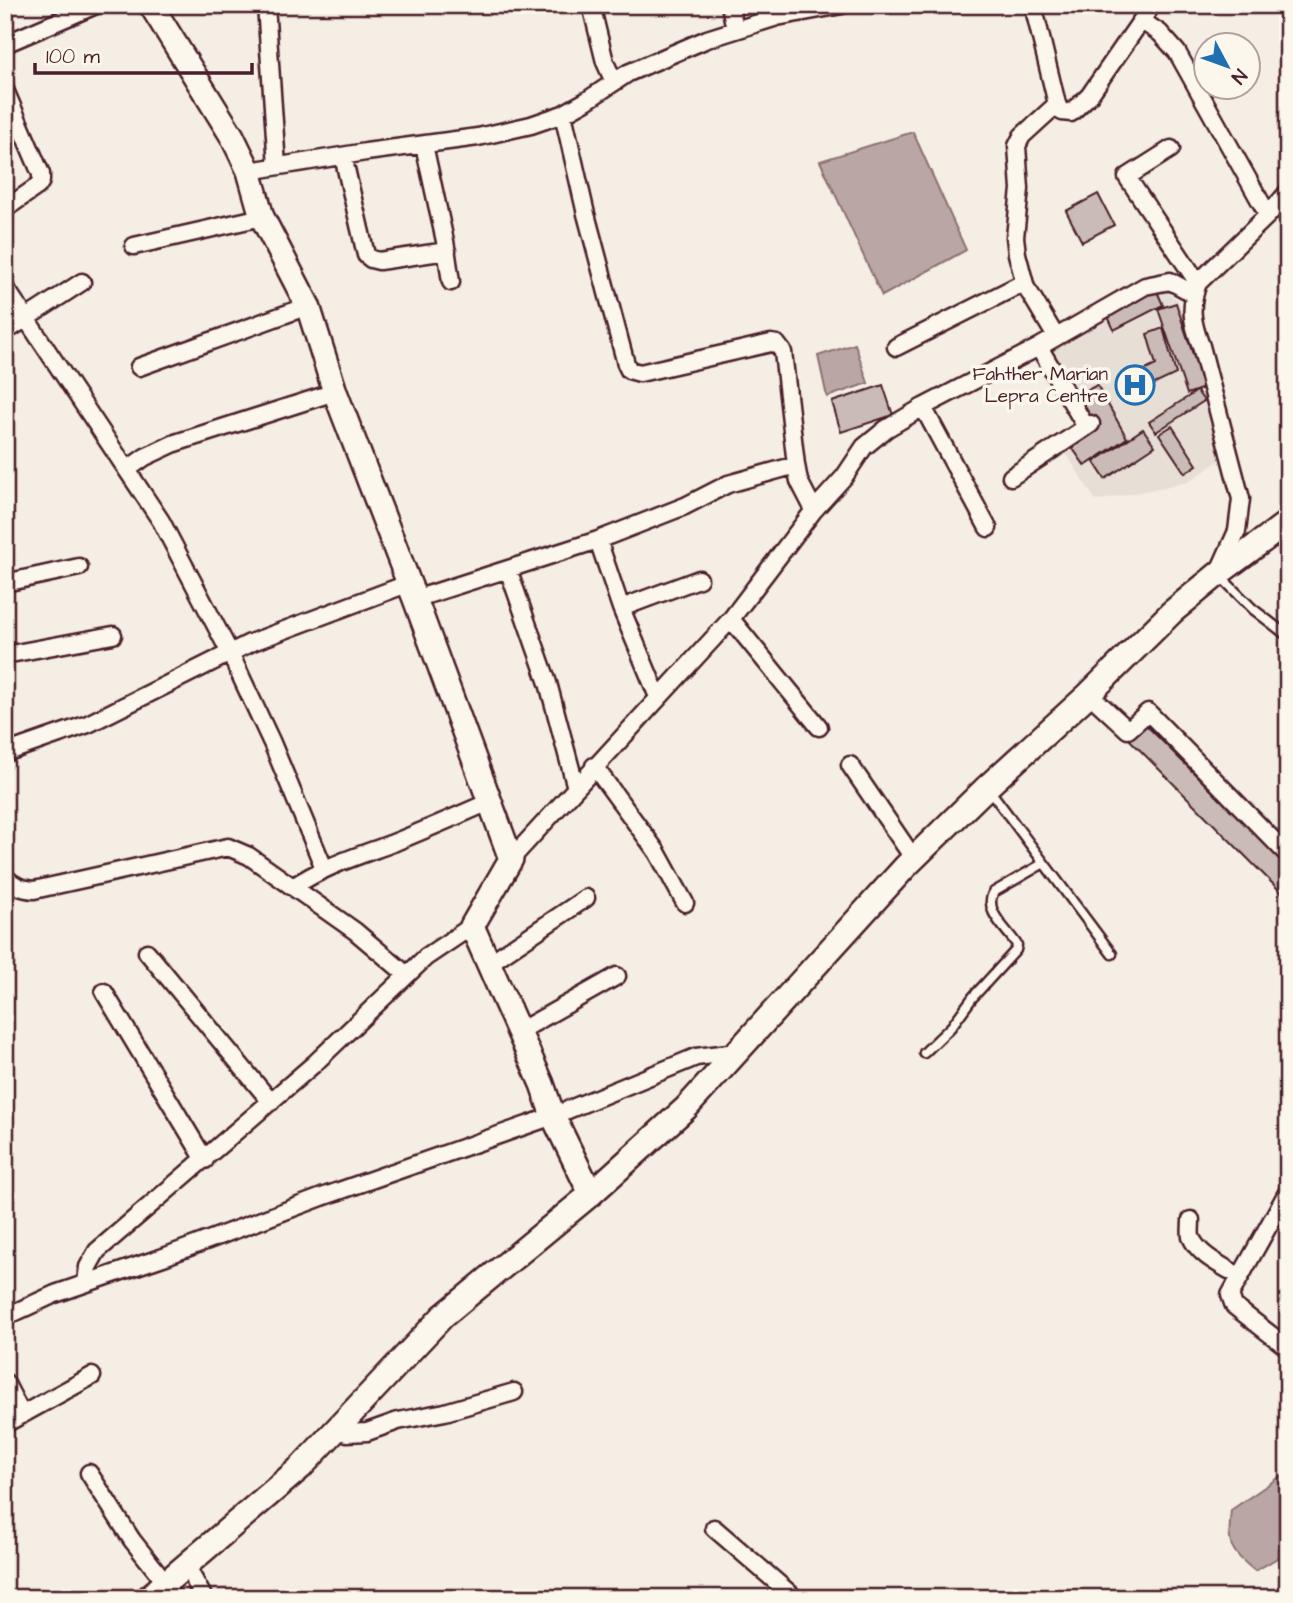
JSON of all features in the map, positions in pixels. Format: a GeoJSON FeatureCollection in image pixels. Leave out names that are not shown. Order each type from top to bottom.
{"type":"FeatureCollection","features":[{"type":"Feature","properties":{"kind":"main road"},"geometry":{"type":"LineString","coordinates":[[151,5],[232,136],[249,171],[262,217],[308,306],[335,392],[511,859],[472,926],[553,1116],[591,1194]]}},
{"type":"Feature","properties":{"kind":"main road"},"geometry":{"type":"LineString","coordinates":[[148,1598],[301,1467],[443,1317],[591,1194],[686,1108],[914,859],[1172,612],[1288,522]]}},
{"type":"Feature","properties":{"kind":"street"},"geometry":{"type":"LineString","coordinates":[[5,44],[96,5]]}},
{"type":"Feature","properties":{"kind":"street"},"geometry":{"type":"LineString","coordinates":[[266,5],[277,166]]}},
{"type":"Feature","properties":{"kind":"street"},"geometry":{"type":"LineString","coordinates":[[591,5],[605,62],[614,82]]}},
{"type":"Feature","properties":{"kind":"street"},"geometry":{"type":"LineString","coordinates":[[730,5],[735,29]]}},
{"type":"Feature","properties":{"kind":"street"},"geometry":{"type":"LineString","coordinates":[[249,171],[478,137],[531,125],[563,114],[628,72],[735,29],[777,17],[842,5]]}},
{"type":"Feature","properties":{"kind":"street"},"geometry":{"type":"LineString","coordinates":[[1033,5],[1057,104],[1062,112],[1071,113],[1081,106],[1152,5]]}},
{"type":"Feature","properties":{"kind":"street"},"geometry":{"type":"LineString","coordinates":[[1142,20],[1160,33],[1177,52],[1268,215]]}},
{"type":"Feature","properties":{"kind":"street"},"geometry":{"type":"LineString","coordinates":[[5,90],[41,174],[38,186],[5,209]]}},
{"type":"Feature","properties":{"kind":"street"},"geometry":{"type":"LineString","coordinates":[[1056,337],[1026,288],[1017,254],[1016,237],[1020,189],[1017,146],[1022,135],[1057,104]]}},
{"type":"Feature","properties":{"kind":"street"},"geometry":{"type":"LineString","coordinates":[[563,114],[586,214],[629,370],[640,373],[771,342],[777,344],[783,352],[799,481],[814,510]]}},
{"type":"Feature","properties":{"kind":"street"},"geometry":{"type":"LineString","coordinates":[[424,145],[451,282]]}},
{"type":"Feature","properties":{"kind":"street"},"geometry":{"type":"LineString","coordinates":[[1171,149],[1127,177],[1196,288]]}},
{"type":"Feature","properties":{"kind":"street"},"geometry":{"type":"LineString","coordinates":[[343,156],[366,255],[379,261],[447,251]]}},
{"type":"Feature","properties":{"kind":"street"},"geometry":{"type":"LineString","coordinates":[[1218,574],[1237,531],[1241,499],[1192,323],[1196,288],[1288,192]]}},
{"type":"Feature","properties":{"kind":"street"},"geometry":{"type":"LineString","coordinates":[[134,246],[262,217]]}},
{"type":"Feature","properties":{"kind":"street"},"geometry":{"type":"LineString","coordinates":[[511,859],[731,619],[814,510],[844,477],[864,447],[886,429],[923,407],[1039,347],[1145,286],[1170,281],[1196,288]]}},
{"type":"Feature","properties":{"kind":"street"},"geometry":{"type":"LineString","coordinates":[[5,332],[82,282]]}},
{"type":"Feature","properties":{"kind":"street"},"geometry":{"type":"LineString","coordinates":[[897,347],[1012,288],[1019,285],[1026,288]]}},
{"type":"Feature","properties":{"kind":"street"},"geometry":{"type":"LineString","coordinates":[[5,288],[161,521],[230,653],[272,743],[324,868]]}},
{"type":"Feature","properties":{"kind":"street"},"geometry":{"type":"LineString","coordinates":[[139,367],[308,306]]}},
{"type":"Feature","properties":{"kind":"street"},"geometry":{"type":"LineString","coordinates":[[1011,477],[1089,425],[1039,347]]}},
{"type":"Feature","properties":{"kind":"street"},"geometry":{"type":"LineString","coordinates":[[128,470],[145,457],[175,443],[335,392]]}},
{"type":"Feature","properties":{"kind":"street"},"geometry":{"type":"LineString","coordinates":[[923,407],[988,528]]}},
{"type":"Feature","properties":{"kind":"street"},"geometry":{"type":"LineString","coordinates":[[6,750],[88,723],[250,643],[411,591],[508,569],[598,540],[685,506],[728,484],[796,465]]}},
{"type":"Feature","properties":{"kind":"street"},"geometry":{"type":"LineString","coordinates":[[598,540],[621,608],[658,697]]}},
{"type":"Feature","properties":{"kind":"street"},"geometry":{"type":"LineString","coordinates":[[5,583],[79,568]]}},
{"type":"Feature","properties":{"kind":"street"},"geometry":{"type":"LineString","coordinates":[[508,569],[548,683],[576,788]]}},
{"type":"Feature","properties":{"kind":"street"},"geometry":{"type":"LineString","coordinates":[[621,608],[699,579]]}},
{"type":"Feature","properties":{"kind":"street"},"geometry":{"type":"LineString","coordinates":[[731,619],[819,727]]}},
{"type":"Feature","properties":{"kind":"street"},"geometry":{"type":"LineString","coordinates":[[5,655],[113,635]]}},
{"type":"Feature","properties":{"kind":"street"},"geometry":{"type":"LineString","coordinates":[[1089,694],[1128,730],[1148,712],[1288,855]]}},
{"type":"Feature","properties":{"kind":"street"},"geometry":{"type":"LineString","coordinates":[[850,765],[914,859]]}},
{"type":"Feature","properties":{"kind":"street"},"geometry":{"type":"LineString","coordinates":[[594,766],[650,843],[685,903]]}},
{"type":"Feature","properties":{"kind":"street"},"geometry":{"type":"LineString","coordinates":[[293,887],[324,868],[395,842],[489,802]]}},
{"type":"Feature","properties":{"kind":"street"},"geometry":{"type":"LineString","coordinates":[[5,877],[23,889],[34,891],[228,847],[249,856],[355,931],[407,975]]}},
{"type":"Feature","properties":{"kind":"street"},"geometry":{"type":"LineString","coordinates":[[488,964],[586,898]]}},
{"type":"Feature","properties":{"kind":"street"},"geometry":{"type":"LineString","coordinates":[[86,1283],[88,1267],[97,1251],[271,1102],[426,957],[472,926]]}},
{"type":"Feature","properties":{"kind":"street"},"geometry":{"type":"LineString","coordinates":[[147,951],[271,1102]]}},
{"type":"Feature","properties":{"kind":"street"},"geometry":{"type":"LineString","coordinates":[[518,1032],[617,976]]}},
{"type":"Feature","properties":{"kind":"street"},"geometry":{"type":"LineString","coordinates":[[104,992],[205,1160]]}},
{"type":"Feature","properties":{"kind":"street"},"geometry":{"type":"LineString","coordinates":[[5,1317],[86,1283],[553,1116],[696,1057],[737,1052]]}},
{"type":"Feature","properties":{"kind":"street"},"geometry":{"type":"LineString","coordinates":[[1288,1191],[1230,1295],[1234,1306],[1288,1348]]}},
{"type":"Feature","properties":{"kind":"street"},"geometry":{"type":"LineString","coordinates":[[1191,1220],[1191,1236],[1201,1250],[1213,1261],[1240,1276]]}},
{"type":"Feature","properties":{"kind":"street"},"geometry":{"type":"LineString","coordinates":[[5,1424],[92,1376]]}},
{"type":"Feature","properties":{"kind":"street"},"geometry":{"type":"LineString","coordinates":[[5,1382],[22,1415]]}},
{"type":"Feature","properties":{"kind":"street"},"geometry":{"type":"LineString","coordinates":[[339,1427],[347,1433],[367,1432],[398,1421],[445,1412],[514,1392]]}},
{"type":"Feature","properties":{"kind":"street"},"geometry":{"type":"LineString","coordinates":[[89,1473],[132,1540],[166,1583]]}},
{"type":"Feature","properties":{"kind":"street"},"geometry":{"type":"LineString","coordinates":[[714,1528],[795,1598]]}},
{"type":"Feature","properties":{"kind":"street"},"geometry":{"type":"LineString","coordinates":[[187,1565],[204,1598]]}},
{"type":"Feature","properties":{"kind":"lane"},"geometry":{"type":"LineString","coordinates":[[1218,574],[1253,609],[1288,636]]}},
{"type":"Feature","properties":{"kind":"lane"},"geometry":{"type":"LineString","coordinates":[[987,787],[1112,954]]}},
{"type":"Feature","properties":{"kind":"lane"},"geometry":{"type":"LineString","coordinates":[[924,1053],[951,1027],[973,997],[1016,950],[1014,939],[989,904],[990,898],[994,892],[1044,863]]}},
{"type":"Feature","properties":{"kind":"shaded area"},"geometry":{"type":"Polygon","coordinates":[[[913,132],[966,250],[882,296],[820,161],[913,132]]]}},
{"type":"Feature","properties":{"kind":"shaded area","name":"Fahther Marian Lepra Centre"},"geometry":{"type":"Polygon","coordinates":[[[1156,287],[1178,299],[1225,457],[1188,482],[1096,501],[1059,442],[1087,423],[1044,348],[1156,287]]]}},
{"type":"Feature","properties":{"kind":"shaded area"},"geometry":{"type":"Polygon","coordinates":[[[855,344],[868,383],[827,397],[818,356],[855,344]]]}},
{"type":"Feature","properties":{"kind":"shaded area"},"geometry":{"type":"Polygon","coordinates":[[[1288,1471],[1288,1552],[1255,1571],[1239,1557],[1231,1545],[1231,1510],[1288,1471]]]}},
{"type":"Feature","properties":{"kind":"building"},"geometry":{"type":"Polygon","coordinates":[[[1098,194],[1114,225],[1082,242],[1066,211],[1098,194]]]}},
{"type":"Feature","properties":{"kind":"building"},"geometry":{"type":"Polygon","coordinates":[[[1156,289],[1163,305],[1114,330],[1107,314],[1156,289]]]}},
{"type":"Feature","properties":{"kind":"building"},"geometry":{"type":"Polygon","coordinates":[[[1176,303],[1204,388],[1187,394],[1158,309],[1176,303]]]}},
{"type":"Feature","properties":{"kind":"building"},"geometry":{"type":"Polygon","coordinates":[[[1163,328],[1176,374],[1123,399],[1116,384],[1156,365],[1147,334],[1163,328]]]}},
{"type":"Feature","properties":{"kind":"building"},"geometry":{"type":"Polygon","coordinates":[[[883,385],[893,415],[841,432],[832,402],[883,385]]]}},
{"type":"Feature","properties":{"kind":"building"},"geometry":{"type":"Polygon","coordinates":[[[1097,385],[1127,438],[1085,466],[1069,443],[1094,427],[1076,396],[1097,385]]]}},
{"type":"Feature","properties":{"kind":"building"},"geometry":{"type":"Polygon","coordinates":[[[1197,391],[1204,401],[1156,432],[1149,422],[1197,391]]]}},
{"type":"Feature","properties":{"kind":"building"},"geometry":{"type":"Polygon","coordinates":[[[1172,426],[1197,465],[1185,473],[1159,434],[1172,426]]]}},
{"type":"Feature","properties":{"kind":"building"},"geometry":{"type":"Polygon","coordinates":[[[1143,429],[1155,446],[1105,479],[1094,462],[1143,429]]]}},
{"type":"Feature","properties":{"kind":"building"},"geometry":{"type":"Polygon","coordinates":[[[1142,721],[1288,867],[1288,893],[1285,896],[1126,736],[1142,721]]]}},
{"type":"Feature","properties":{"kind":"place","name":"Fahther Marian Lepra Centre"},"geometry":{"type":"Point","coordinates":[1135,385]}}]}
